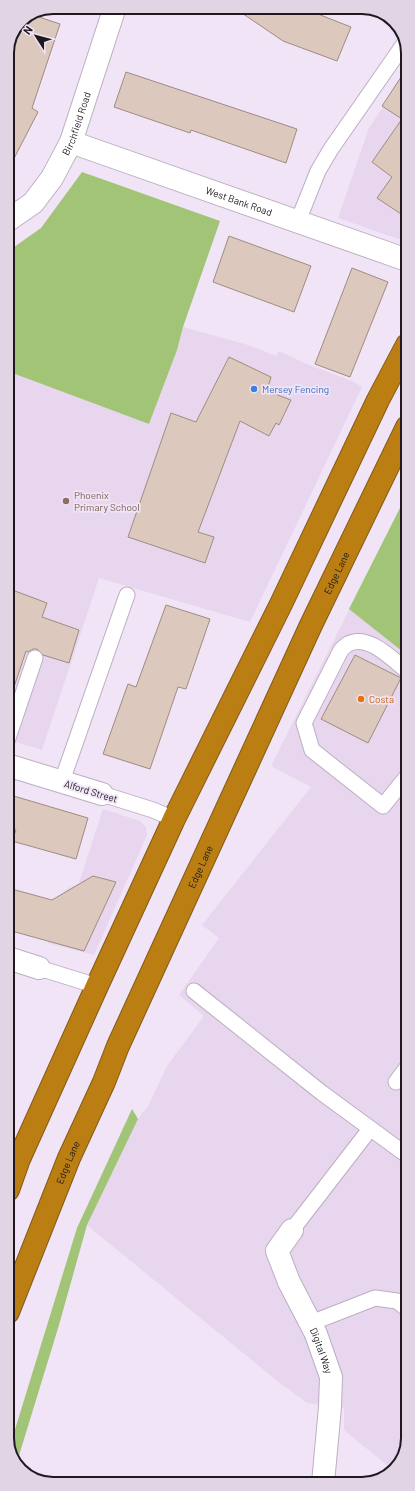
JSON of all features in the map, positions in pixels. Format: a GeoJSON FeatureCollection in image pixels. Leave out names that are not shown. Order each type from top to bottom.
{"type":"FeatureCollection","features":[{"type":"Feature","properties":{"kind":"highway"},"geometry":{"type":"LineString","coordinates":[[14,1156],[97,986],[174,819],[281,604],[378,400],[401,356]]}},
{"type":"Feature","properties":{"kind":"highway","name":"Edge Lane"},"geometry":{"type":"LineString","coordinates":[[14,1297],[69,1158],[104,1082],[118,1046],[311,625],[401,439]]}},
{"type":"Feature","properties":{"kind":"street","name":"Birchfield Road"},"geometry":{"type":"LineString","coordinates":[[14,217],[33,203],[52,178],[71,142],[113,14]]}},
{"type":"Feature","properties":{"kind":"street","name":"West Bank Road"},"geometry":{"type":"LineString","coordinates":[[71,142],[401,258]]}},
{"type":"Feature","properties":{"kind":"street","name":"Alford Street"},"geometry":{"type":"LineString","coordinates":[[14,767],[102,794]]}},
{"type":"Feature","properties":{"kind":"street"},"geometry":{"type":"LineString","coordinates":[[14,960],[39,968]]}},
{"type":"Feature","properties":{"kind":"street","name":"Digital Way"},"geometry":{"type":"LineString","coordinates":[[292,1230],[278,1251],[289,1282],[316,1334],[331,1377],[330,1407],[324,1477]]}},
{"type":"Feature","properties":{"kind":"lane"},"geometry":{"type":"LineString","coordinates":[[298,221],[318,172],[331,149],[400,49]]}},
{"type":"Feature","properties":{"kind":"lane"},"geometry":{"type":"LineString","coordinates":[[71,784],[127,595]]}},
{"type":"Feature","properties":{"kind":"lane"},"geometry":{"type":"LineString","coordinates":[[401,666],[373,645],[362,641],[349,644],[341,650],[304,724],[312,750],[383,806],[401,783]]}},
{"type":"Feature","properties":{"kind":"lane"},"geometry":{"type":"LineString","coordinates":[[14,723],[35,658]]}},
{"type":"Feature","properties":{"kind":"lane","name":"Alford Street"},"geometry":{"type":"LineString","coordinates":[[102,794],[153,810],[174,819]]}},
{"type":"Feature","properties":{"kind":"lane"},"geometry":{"type":"LineString","coordinates":[[39,968],[97,986]]}},
{"type":"Feature","properties":{"kind":"lane"},"geometry":{"type":"LineString","coordinates":[[194,991],[316,1088],[401,1151]]}},
{"type":"Feature","properties":{"kind":"lane"},"geometry":{"type":"LineString","coordinates":[[396,1082],[401,1075]]}},
{"type":"Feature","properties":{"kind":"lane"},"geometry":{"type":"LineString","coordinates":[[292,1230],[370,1129]]}},
{"type":"Feature","properties":{"kind":"lane"},"geometry":{"type":"LineString","coordinates":[[310,1323],[375,1298],[397,1301],[401,1304]]}},
{"type":"Feature","properties":{"kind":"shaded area"},"geometry":{"type":"Polygon","coordinates":[[[401,80],[401,240],[338,218],[369,128],[401,80]]]}},
{"type":"Feature","properties":{"kind":"shaded area"},"geometry":{"type":"Polygon","coordinates":[[[183,327],[248,345],[276,356],[279,351],[309,365],[352,381],[362,387],[250,622],[99,578],[42,750],[14,741],[14,374],[149,424],[177,350],[183,327]]]}},
{"type":"Feature","properties":{"kind":"shaded area"},"geometry":{"type":"Polygon","coordinates":[[[401,506],[401,1438],[398,1453],[389,1466],[344,1430],[344,1408],[307,1403],[276,1380],[87,1225],[138,1119],[148,1106],[167,1066],[204,1016],[179,995],[219,938],[202,925],[311,787],[271,766],[401,506]]]}},
{"type":"Feature","properties":{"kind":"shaded area"},"geometry":{"type":"Polygon","coordinates":[[[103,809],[140,821],[146,827],[147,835],[94,955],[48,943],[65,890],[79,883],[103,809]]]}},
{"type":"Feature","properties":{"kind":"green space"},"geometry":{"type":"Polygon","coordinates":[[[82,172],[220,221],[183,327],[177,350],[149,424],[14,374],[14,247],[41,228],[82,172]]]}},
{"type":"Feature","properties":{"kind":"green space"},"geometry":{"type":"Polygon","coordinates":[[[401,506],[401,650],[349,609],[401,506]]]}},
{"type":"Feature","properties":{"kind":"green space"},"geometry":{"type":"Polygon","coordinates":[[[132,1109],[138,1119],[87,1225],[59,1325],[19,1457],[15,1446],[14,1433],[77,1228],[132,1109]]]}},
{"type":"Feature","properties":{"kind":"building"},"geometry":{"type":"Polygon","coordinates":[[[243,14],[318,14],[351,27],[337,61],[283,41],[243,14]]]}},
{"type":"Feature","properties":{"kind":"building"},"geometry":{"type":"Polygon","coordinates":[[[39,17],[60,24],[32,108],[38,112],[14,158],[15,45],[17,38],[25,25],[39,17]]]}},
{"type":"Feature","properties":{"kind":"building"},"geometry":{"type":"Polygon","coordinates":[[[126,72],[297,129],[286,163],[191,130],[190,133],[114,107],[126,72]]]}},
{"type":"Feature","properties":{"kind":"building"},"geometry":{"type":"Polygon","coordinates":[[[401,77],[401,118],[382,106],[401,77]]]}},
{"type":"Feature","properties":{"kind":"building"},"geometry":{"type":"Polygon","coordinates":[[[401,120],[401,214],[377,198],[392,177],[372,162],[401,120]]]}},
{"type":"Feature","properties":{"kind":"building"},"geometry":{"type":"Polygon","coordinates":[[[229,236],[311,266],[294,312],[213,282],[229,236]]]}},
{"type":"Feature","properties":{"kind":"building"},"geometry":{"type":"Polygon","coordinates":[[[352,268],[388,282],[350,377],[315,364],[352,268]]]}},
{"type":"Feature","properties":{"kind":"building"},"geometry":{"type":"Polygon","coordinates":[[[229,357],[271,377],[267,391],[291,400],[279,425],[276,423],[269,436],[240,421],[198,532],[214,537],[205,563],[128,537],[171,413],[196,422],[229,357]]]}},
{"type":"Feature","properties":{"kind":"building"},"geometry":{"type":"Polygon","coordinates":[[[14,591],[47,603],[42,617],[79,630],[69,663],[43,655],[37,649],[33,649],[28,652],[26,651],[14,687],[14,591]]]}},
{"type":"Feature","properties":{"kind":"building"},"geometry":{"type":"Polygon","coordinates":[[[166,605],[210,619],[186,689],[178,687],[150,769],[103,754],[128,684],[136,687],[166,605]]]}},
{"type":"Feature","properties":{"kind":"building","name":"Costa"},"geometry":{"type":"Polygon","coordinates":[[[355,655],[401,678],[368,743],[321,719],[355,655]]]}},
{"type":"Feature","properties":{"kind":"building"},"geometry":{"type":"Polygon","coordinates":[[[14,796],[88,818],[76,859],[14,842],[16,830],[14,830],[14,796]]]}},
{"type":"Feature","properties":{"kind":"building"},"geometry":{"type":"Polygon","coordinates":[[[93,876],[116,882],[84,951],[14,932],[14,890],[52,900],[93,876]]]}},
{"type":"Feature","properties":{"kind":"place","name":"Mersey Fencing"},"geometry":{"type":"Point","coordinates":[254,389]}},
{"type":"Feature","properties":{"kind":"place","name":"Phoenix Primary School"},"geometry":{"type":"Point","coordinates":[66,501]}},
{"type":"Feature","properties":{"kind":"place","name":"Costa"},"geometry":{"type":"Point","coordinates":[361,699]}}]}
